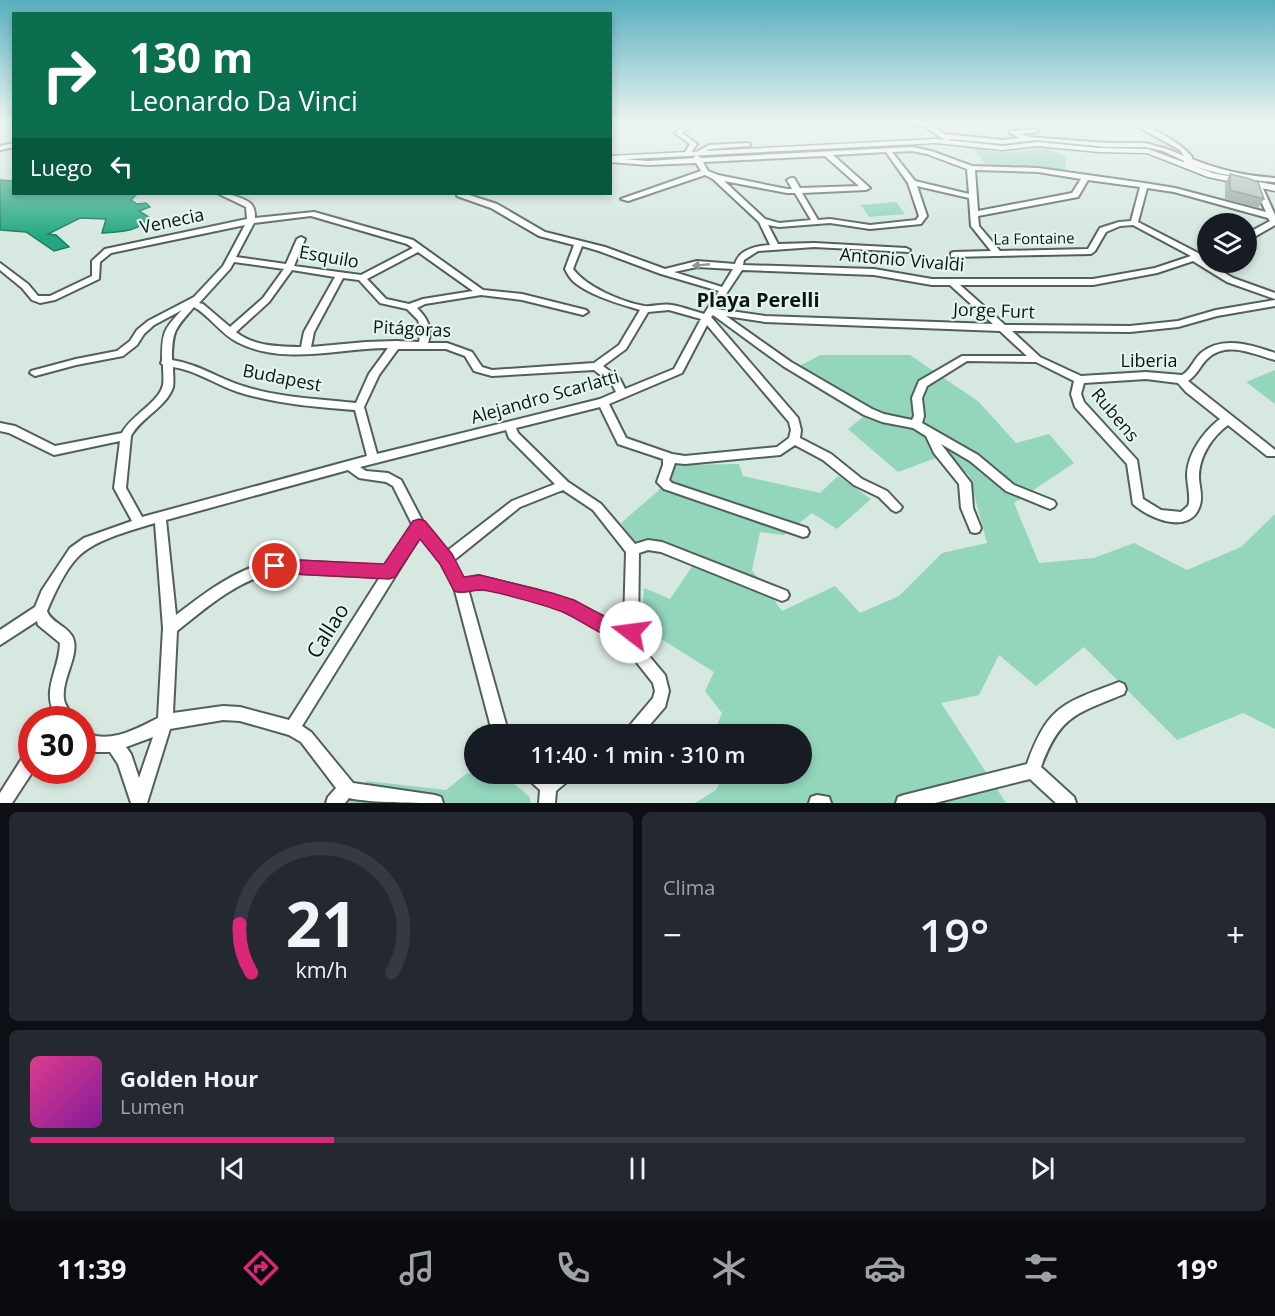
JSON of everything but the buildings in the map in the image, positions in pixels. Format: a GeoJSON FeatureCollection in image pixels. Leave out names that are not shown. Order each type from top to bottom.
{"type":"FeatureCollection","features":[{"type":"Feature","properties":{"kind":"main road"},"geometry":{"type":"LineString","coordinates":[[1181,161],[1211,175],[1260,189],[1275,188]]}},
{"type":"Feature","properties":{"kind":"street"},"geometry":{"type":"LineString","coordinates":[[699,161],[705,172],[717,177],[776,189],[799,191],[866,188],[833,161]]}},
{"type":"Feature","properties":{"kind":"street"},"geometry":{"type":"LineString","coordinates":[[762,221],[779,225],[839,221],[870,227],[914,223],[922,219],[912,183],[896,161]]}},
{"type":"Feature","properties":{"kind":"street"},"geometry":{"type":"LineString","coordinates":[[953,161],[971,168],[1031,169],[1175,190],[1274,217]]}},
{"type":"Feature","properties":{"kind":"street"},"geometry":{"type":"LineString","coordinates":[[1186,163],[1243,177],[1275,180]]}},
{"type":"Feature","properties":{"kind":"street"},"geometry":{"type":"LineString","coordinates":[[971,168],[975,226],[997,253]]}},
{"type":"Feature","properties":{"kind":"street"},"geometry":{"type":"LineString","coordinates":[[625,199],[705,172]]}},
{"type":"Feature","properties":{"kind":"street"},"geometry":{"type":"LineString","coordinates":[[717,177],[762,221],[775,247]]}},
{"type":"Feature","properties":{"kind":"street"},"geometry":{"type":"LineString","coordinates":[[974,214],[1075,195],[1086,177]]}},
{"type":"Feature","properties":{"kind":"street"},"geometry":{"type":"LineString","coordinates":[[791,180],[816,222]]}},
{"type":"Feature","properties":{"kind":"street"},"geometry":{"type":"LineString","coordinates":[[912,183],[974,197]]}},
{"type":"Feature","properties":{"kind":"street"},"geometry":{"type":"LineString","coordinates":[[1144,185],[1134,223],[1197,254]]}},
{"type":"Feature","properties":{"kind":"street"},"geometry":{"type":"LineString","coordinates":[[1260,189],[1275,194]]}},
{"type":"Feature","properties":{"kind":"street"},"geometry":{"type":"LineString","coordinates":[[1257,232],[1273,224],[1274,217],[1260,189]]}},
{"type":"Feature","properties":{"kind":"street"},"geometry":{"type":"LineString","coordinates":[[139,523],[120,488],[126,436],[130,426],[164,393],[168,386],[166,363],[168,333],[232,259],[251,221],[252,210],[249,206],[225,195]]}},
{"type":"Feature","properties":{"kind":"street"},"geometry":{"type":"LineString","coordinates":[[463,195],[501,210],[538,232],[602,249],[664,272],[723,290]]}},
{"type":"Feature","properties":{"kind":"street","name":"Venecia"},"geometry":{"type":"LineString","coordinates":[[0,266],[25,286],[35,298],[45,300],[96,277],[96,261],[108,251],[251,221],[310,214],[396,237],[419,248],[481,292],[522,297],[583,312]]}},
{"type":"Feature","properties":{"kind":"street","name":"La Fontaine"},"geometry":{"type":"LineString","coordinates":[[954,255],[1087,252],[1094,249],[1103,230],[1108,227],[1134,223]]}},
{"type":"Feature","properties":{"kind":"street"},"geometry":{"type":"LineString","coordinates":[[232,330],[267,300],[291,267],[301,239]]}},
{"type":"Feature","properties":{"kind":"street"},"geometry":{"type":"LineString","coordinates":[[579,243],[569,264],[570,274],[576,279],[607,296],[645,309],[669,307],[711,314],[868,412],[882,418],[916,425],[930,432],[974,458],[1010,488],[1050,504]]}},
{"type":"Feature","properties":{"kind":"street","name":"Alejandro Scarlatti"},"geometry":{"type":"LineString","coordinates":[[40,611],[47,594],[74,552],[104,534],[160,516],[372,459],[603,402],[678,371],[723,290],[739,267],[740,259],[750,252],[775,247],[814,245],[906,250]]}},
{"type":"Feature","properties":{"kind":"street"},"geometry":{"type":"LineString","coordinates":[[362,278],[419,248]]}},
{"type":"Feature","properties":{"kind":"street","name":"Antonio Vivaldi"},"geometry":{"type":"LineString","coordinates":[[664,272],[697,264],[716,264],[739,267],[874,272],[923,281],[953,283],[1101,282],[1170,267],[1197,257]]}},
{"type":"Feature","properties":{"kind":"street","name":"Esquilo"},"geometry":{"type":"LineString","coordinates":[[232,259],[362,278],[383,301],[410,307]]}},
{"type":"Feature","properties":{"kind":"street"},"geometry":{"type":"LineString","coordinates":[[1221,273],[1230,280],[1275,296]]}},
{"type":"Feature","properties":{"kind":"street"},"geometry":{"type":"LineString","coordinates":[[305,351],[309,332],[341,274]]}},
{"type":"Feature","properties":{"kind":"street","name":"Rubens"},"geometry":{"type":"LineString","coordinates":[[953,283],[1037,359],[1080,379],[1076,394],[1079,404],[1133,463],[1137,501],[1148,510],[1163,515],[1186,515],[1192,512],[1195,504],[1194,471],[1203,445],[1218,425],[1228,419]]}},
{"type":"Feature","properties":{"kind":"street"},"geometry":{"type":"LineString","coordinates":[[423,344],[427,337],[426,325],[410,307],[423,302],[481,292]]}},
{"type":"Feature","properties":{"kind":"street"},"geometry":{"type":"LineString","coordinates":[[35,373],[120,354],[134,343],[151,323],[196,300]]}},
{"type":"Feature","properties":{"kind":"street","name":"Pitágoras"},"geometry":{"type":"LineString","coordinates":[[196,300],[247,344],[261,348],[305,351],[341,346],[423,344],[447,346],[463,351],[469,354],[478,369],[492,373],[596,366]]}},
{"type":"Feature","properties":{"kind":"street","name":"Jorge Furt"},"geometry":{"type":"LineString","coordinates":[[711,314],[765,319],[1003,328],[1151,328],[1275,303]]}},
{"type":"Feature","properties":{"kind":"street"},"geometry":{"type":"LineString","coordinates":[[622,394],[616,382],[596,366],[623,347],[645,309]]}},
{"type":"Feature","properties":{"kind":"street"},"geometry":{"type":"LineString","coordinates":[[603,402],[622,441],[669,457],[695,460],[780,451],[794,440],[796,430],[794,421],[711,314]]}},
{"type":"Feature","properties":{"kind":"street"},"geometry":{"type":"LineString","coordinates":[[372,459],[360,407],[374,374],[396,345]]}},
{"type":"Feature","properties":{"kind":"street","name":"Liberia"},"geometry":{"type":"LineString","coordinates":[[1080,379],[1143,375],[1181,379],[1188,377],[1205,356],[1221,348],[1244,346],[1275,357]]}},
{"type":"Feature","properties":{"kind":"street"},"geometry":{"type":"LineString","coordinates":[[916,425],[919,416],[917,398],[923,384],[965,358],[1037,359]]}},
{"type":"Feature","properties":{"kind":"street","name":"Budapest"},"geometry":{"type":"LineString","coordinates":[[166,363],[191,366],[239,388],[255,392],[298,400],[360,407]]}},
{"type":"Feature","properties":{"kind":"street"},"geometry":{"type":"LineString","coordinates":[[1181,379],[1271,453]]}},
{"type":"Feature","properties":{"kind":"street"},"geometry":{"type":"LineString","coordinates":[[510,426],[513,435],[564,485],[597,507],[628,544],[633,564],[631,632],[639,654],[660,680],[662,691],[660,702],[641,724]]}},
{"type":"Feature","properties":{"kind":"street"},"geometry":{"type":"LineString","coordinates":[[0,427],[11,429],[54,451],[126,436]]}},
{"type":"Feature","properties":{"kind":"street"},"geometry":{"type":"LineString","coordinates":[[930,432],[938,450],[965,483],[967,508],[975,528]]}},
{"type":"Feature","properties":{"kind":"street"},"geometry":{"type":"LineString","coordinates":[[794,440],[827,458],[858,482],[883,494],[896,507]]}},
{"type":"Feature","properties":{"kind":"street"},"geometry":{"type":"LineString","coordinates":[[669,457],[669,465],[663,482],[668,486],[803,532]]}},
{"type":"Feature","properties":{"kind":"street"},"geometry":{"type":"LineString","coordinates":[[351,466],[363,475],[388,478],[397,483],[419,526],[446,559],[460,586],[498,724]]}},
{"type":"Feature","properties":{"kind":"street"},"geometry":{"type":"LineString","coordinates":[[446,559],[516,504],[564,485]]}},
{"type":"Feature","properties":{"kind":"street"},"geometry":{"type":"LineString","coordinates":[[139,803],[165,722],[170,628],[160,516]]}},
{"type":"Feature","properties":{"kind":"street","name":"Callao"},"geometry":{"type":"LineString","coordinates":[[292,728],[419,526]]}},
{"type":"Feature","properties":{"kind":"street"},"geometry":{"type":"LineString","coordinates":[[628,544],[662,547],[782,595]]}},
{"type":"Feature","properties":{"kind":"street"},"geometry":{"type":"LineString","coordinates":[[170,628],[218,592],[258,568],[275,566],[389,572]]}},
{"type":"Feature","properties":{"kind":"street"},"geometry":{"type":"LineString","coordinates":[[460,586],[480,582],[552,601],[568,606],[618,631],[631,632]]}},
{"type":"Feature","properties":{"kind":"street"},"geometry":{"type":"LineString","coordinates":[[0,638],[40,611],[43,621],[67,640],[68,649],[55,687],[59,706]]}},
{"type":"Feature","properties":{"kind":"street"},"geometry":{"type":"LineString","coordinates":[[1032,770],[1051,724],[1066,710],[1119,689]]}},
{"type":"Feature","properties":{"kind":"street"},"geometry":{"type":"LineString","coordinates":[[96,744],[114,744],[165,722],[223,713],[240,714],[292,728],[306,737],[347,789],[356,793],[435,803]]}},
{"type":"Feature","properties":{"kind":"street"},"geometry":{"type":"LineString","coordinates":[[114,744],[125,760],[139,803]]}},
{"type":"Feature","properties":{"kind":"street"},"geometry":{"type":"LineString","coordinates":[[904,803],[1032,770]]}},
{"type":"Feature","properties":{"kind":"street"},"geometry":{"type":"LineString","coordinates":[[1032,770],[1068,803]]}},
{"type":"Feature","properties":{"kind":"street"},"geometry":{"type":"LineString","coordinates":[[3,803],[18,780]]}},
{"type":"Feature","properties":{"kind":"street"},"geometry":{"type":"LineString","coordinates":[[334,803],[347,789]]}},
{"type":"Feature","properties":{"kind":"street"},"geometry":{"type":"LineString","coordinates":[[817,803],[823,803]]}},
{"type":"Feature","properties":{"kind":"shaded area"},"geometry":{"type":"Polygon","coordinates":[[[983,161],[1065,161],[1066,170],[1027,166],[986,166],[983,161]]]}},
{"type":"Feature","properties":{"kind":"shaded area"},"geometry":{"type":"Polygon","coordinates":[[[0,180],[12,181],[12,195],[136,195],[131,200],[137,204],[146,203],[150,207],[139,211],[149,217],[145,222],[135,228],[121,231],[102,233],[106,219],[80,218],[48,234],[56,235],[69,247],[54,251],[26,232],[0,230],[0,180]]]}},
{"type":"Feature","properties":{"kind":"shaded area"},"geometry":{"type":"Polygon","coordinates":[[[896,202],[905,214],[869,217],[861,205],[896,202]]]}},
{"type":"Feature","properties":{"kind":"shaded area"},"geometry":{"type":"Polygon","coordinates":[[[821,355],[910,355],[979,402],[1016,443],[1049,434],[1074,463],[1014,503],[1039,563],[1094,558],[1134,543],[1187,570],[1241,547],[1275,514],[1275,729],[1243,713],[1177,740],[1084,647],[1036,686],[999,655],[979,695],[941,703],[1006,803],[695,803],[716,790],[719,784],[812,784],[812,724],[718,724],[722,713],[705,691],[714,672],[642,627],[644,588],[670,599],[698,558],[647,538],[633,542],[621,523],[658,491],[677,465],[739,464],[743,476],[820,493],[838,476],[871,499],[837,529],[812,513],[784,535],[760,532],[752,570],[782,611],[835,586],[860,613],[899,596],[942,553],[987,543],[969,475],[944,455],[898,472],[848,429],[872,410],[799,366],[821,355]]]}},
{"type":"Feature","properties":{"kind":"shaded area"},"geometry":{"type":"Polygon","coordinates":[[[1275,370],[1275,404],[1246,382],[1275,370]]]}},
{"type":"Feature","properties":{"kind":"shaded area"},"geometry":{"type":"Polygon","coordinates":[[[464,776],[464,784],[514,784],[529,796],[531,803],[348,803],[367,781],[446,790],[464,776]]]}},
{"type":"Feature","properties":{"kind":"district","name":"Playa Perelli"},"geometry":{"type":"Point","coordinates":[758,300]}},
{"type":"Feature","properties":{"kind":"route"},"geometry":{"type":"LineString","coordinates":[[275,566],[389,572],[419,526],[446,559],[460,586],[480,582],[552,601],[568,606],[618,631],[631,632]]}}]}
